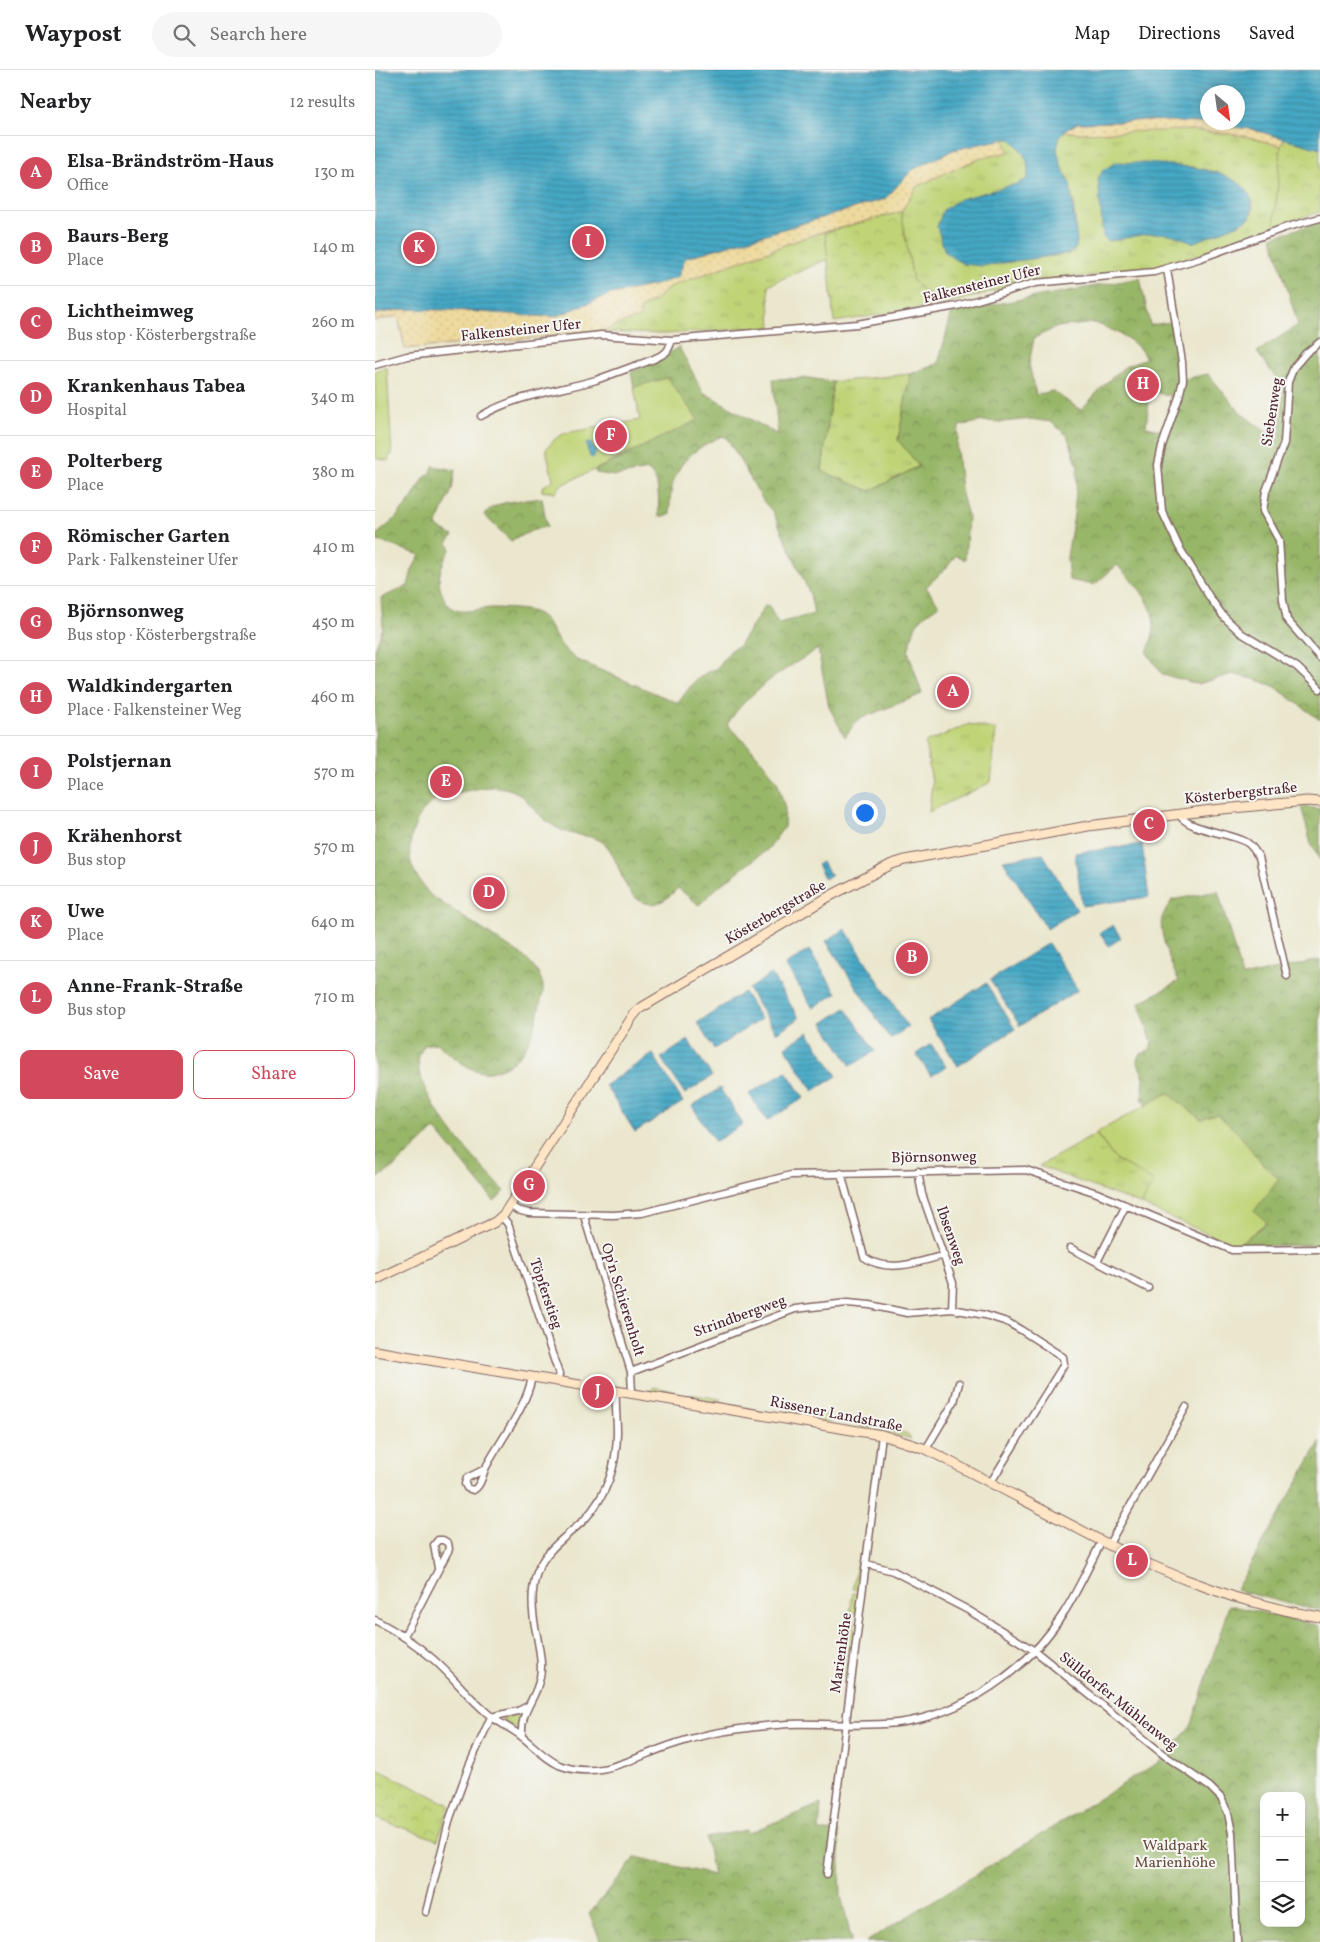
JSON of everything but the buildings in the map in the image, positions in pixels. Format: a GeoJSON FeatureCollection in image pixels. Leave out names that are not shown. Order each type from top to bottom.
{"type":"FeatureCollection","features":[{"type":"Feature","properties":{"kind":"street","name":"Falkensteiner Ufer"},"geometry":{"type":"LineString","coordinates":[[375,365],[407,356],[601,335],[672,340],[847,325],[892,319],[957,306],[1035,283],[1137,274],[1167,269],[1284,228],[1320,218]]}},
{"type":"Feature","properties":{"kind":"street"},"geometry":{"type":"LineString","coordinates":[[1167,269],[1182,362],[1183,381],[1162,446],[1158,466],[1162,511],[1179,547],[1210,598],[1225,617],[1241,633],[1297,667],[1320,690]]}},
{"type":"Feature","properties":{"kind":"street"},"geometry":{"type":"LineString","coordinates":[[481,416],[490,411],[552,390],[596,380],[665,354],[672,340]]}},
{"type":"Feature","properties":{"kind":"street","name":"Siebenweg"},"geometry":{"type":"LineString","coordinates":[[1320,342],[1306,353],[1294,367],[1288,382],[1284,443],[1266,491],[1263,511],[1279,540],[1283,600],[1287,620],[1320,658]]}},
{"type":"Feature","properties":{"kind":"street","name":"Kösterbergstraße"},"geometry":{"type":"LineString","coordinates":[[375,1280],[421,1259],[502,1217],[511,1206],[636,1012],[805,911],[880,870],[905,860],[1088,826],[1179,814],[1307,801],[1320,802]]}},
{"type":"Feature","properties":{"kind":"street"},"geometry":{"type":"LineString","coordinates":[[1179,814],[1183,820],[1249,843],[1259,857],[1287,976]]}},
{"type":"Feature","properties":{"kind":"street","name":"Björnsonweg"},"geometry":{"type":"LineString","coordinates":[[511,1206],[517,1210],[529,1213],[613,1216],[642,1212],[791,1175],[1026,1170],[1126,1205],[1232,1250],[1320,1250]]}},
{"type":"Feature","properties":{"kind":"street","name":"Ibsenweg"},"geometry":{"type":"LineString","coordinates":[[918,1171],[922,1194],[953,1283],[952,1309]]}},
{"type":"Feature","properties":{"kind":"street"},"geometry":{"type":"LineString","coordinates":[[841,1173],[864,1256],[872,1262],[905,1266],[944,1255]]}},
{"type":"Feature","properties":{"kind":"street"},"geometry":{"type":"LineString","coordinates":[[1097,1262],[1126,1205]]}},
{"type":"Feature","properties":{"kind":"street","name":"Op'n Schierenholt"},"geometry":{"type":"LineString","coordinates":[[584,1216],[631,1372],[631,1393]]}},
{"type":"Feature","properties":{"kind":"street","name":"Töpferstieg"},"geometry":{"type":"LineString","coordinates":[[502,1217],[508,1224],[559,1374],[559,1381]]}},
{"type":"Feature","properties":{"kind":"street"},"geometry":{"type":"LineString","coordinates":[[1070,1248],[1147,1288]]}},
{"type":"Feature","properties":{"kind":"street","name":"Strindbergweg"},"geometry":{"type":"LineString","coordinates":[[631,1372],[795,1310],[847,1304],[870,1304],[907,1314],[952,1309],[985,1315],[1007,1322],[1063,1357],[1064,1364],[991,1482]]}},
{"type":"Feature","properties":{"kind":"street","name":"Rissener Landstraße"},"geometry":{"type":"LineString","coordinates":[[375,1351],[882,1436],[926,1449],[1134,1558],[1184,1579],[1234,1597],[1320,1617]]}},
{"type":"Feature","properties":{"kind":"street"},"geometry":{"type":"LineString","coordinates":[[485,1469],[527,1394],[532,1377]]}},
{"type":"Feature","properties":{"kind":"street"},"geometry":{"type":"LineString","coordinates":[[926,1449],[954,1402],[959,1383]]}},
{"type":"Feature","properties":{"kind":"street"},"geometry":{"type":"LineString","coordinates":[[522,1737],[522,1719],[537,1689],[541,1676],[541,1663],[534,1622],[533,1587],[538,1571],[550,1550],[586,1518],[606,1489],[617,1444],[616,1391]]}},
{"type":"Feature","properties":{"kind":"street"},"geometry":{"type":"LineString","coordinates":[[375,1620],[404,1636],[434,1660],[491,1717],[522,1737],[540,1753],[560,1765],[582,1770],[593,1771],[620,1766],[671,1745],[707,1735],[773,1726],[896,1723],[926,1718],[972,1698],[1010,1673],[1035,1651],[1063,1614],[1187,1407]]}},
{"type":"Feature","properties":{"kind":"street","name":"Marienhöhe"},"geometry":{"type":"LineString","coordinates":[[827,1874],[882,1436]]}},
{"type":"Feature","properties":{"kind":"street","name":"Sülldorfer Mühlenweg"},"geometry":{"type":"LineString","coordinates":[[867,1564],[893,1571],[968,1610],[1035,1651],[1164,1755],[1210,1787],[1221,1798],[1228,1813],[1232,1833],[1237,1942]]}},
{"type":"Feature","properties":{"kind":"street"},"geometry":{"type":"LineString","coordinates":[[404,1636],[438,1568]]}},
{"type":"Feature","properties":{"kind":"street"},"geometry":{"type":"LineString","coordinates":[[491,1717],[518,1711],[528,1706]]}},
{"type":"Feature","properties":{"kind":"street"},"geometry":{"type":"LineString","coordinates":[[427,1912],[450,1818],[469,1766],[491,1717]]}},
{"type":"Feature","properties":{"kind":"green space"},"geometry":{"type":"Polygon","coordinates":[[[1191,130],[1245,136],[1281,146],[1274,227],[1198,255],[1153,268],[1015,285],[942,305],[940,300],[924,291],[913,281],[901,212],[916,187],[981,158],[1009,152],[1003,139],[1011,139],[1019,148],[1027,162],[1028,173],[1027,179],[1017,184],[1003,263],[1067,254],[1074,251],[1076,230],[1073,199],[1070,185],[1058,158],[1057,145],[1064,131],[1078,133],[1191,130]],[[1143,164],[1117,240],[1139,234],[1164,232],[1178,235],[1192,243],[1250,218],[1253,209],[1252,200],[1216,172],[1193,167],[1143,164]]]}},
{"type":"Feature","properties":{"kind":"green space"},"geometry":{"type":"Polygon","coordinates":[[[1284,138],[1320,149],[1320,212],[1274,227],[1281,146],[1284,138]]]}},
{"type":"Feature","properties":{"kind":"green space"},"geometry":{"type":"Polygon","coordinates":[[[901,212],[913,281],[924,291],[940,300],[942,305],[834,322],[825,232],[901,212]]]}},
{"type":"Feature","properties":{"kind":"green space"},"geometry":{"type":"Polygon","coordinates":[[[1320,222],[1320,720],[1274,686],[1254,679],[1232,674],[1198,684],[1162,674],[1147,653],[1154,630],[1151,608],[1130,578],[1117,565],[1094,585],[1069,580],[1067,557],[1074,515],[1078,466],[1067,435],[1051,422],[1031,419],[1002,422],[983,421],[959,426],[957,449],[961,491],[968,516],[965,560],[956,555],[948,566],[926,587],[939,605],[923,616],[915,627],[908,651],[922,694],[857,720],[845,737],[829,707],[818,649],[780,673],[745,701],[727,725],[752,749],[777,781],[785,808],[784,827],[768,849],[719,886],[699,905],[678,888],[660,902],[651,904],[638,900],[627,887],[607,846],[597,839],[557,828],[540,815],[517,792],[492,787],[452,794],[434,801],[421,814],[414,828],[410,844],[410,858],[415,873],[430,895],[524,957],[538,974],[543,990],[532,1035],[521,1053],[506,1066],[489,1072],[472,1069],[436,1043],[424,1045],[419,1056],[419,1071],[425,1089],[436,1108],[464,1147],[505,1191],[494,1201],[435,1129],[393,1168],[375,1180],[375,648],[383,628],[381,598],[408,586],[412,570],[420,555],[375,540],[375,536],[394,520],[411,500],[424,478],[431,473],[433,466],[455,470],[452,490],[436,526],[453,536],[447,543],[451,548],[443,564],[439,580],[441,591],[450,606],[455,610],[461,611],[496,608],[519,609],[539,614],[546,620],[560,644],[577,660],[678,703],[693,683],[707,672],[716,669],[732,649],[739,646],[765,606],[768,605],[778,623],[814,614],[810,594],[773,512],[764,502],[727,438],[722,436],[698,449],[681,466],[672,487],[670,515],[659,517],[657,485],[648,470],[615,476],[596,473],[595,470],[624,457],[650,441],[667,378],[634,387],[631,372],[656,361],[679,347],[703,392],[778,435],[773,379],[809,378],[833,382],[822,471],[870,491],[919,466],[898,440],[910,374],[938,364],[952,312],[1140,278],[1150,325],[1172,322],[1179,366],[1179,380],[1208,374],[1241,413],[1279,442],[1284,389],[1257,352],[1298,325],[1272,237],[1320,222]],[[1095,323],[1057,327],[1034,338],[1029,364],[1036,395],[1052,391],[1081,410],[1107,382],[1126,366],[1146,358],[1142,351],[1131,341],[1095,323]],[[1150,391],[1146,427],[1165,431],[1175,397],[1150,391]]]}},
{"type":"Feature","properties":{"kind":"green space"},"geometry":{"type":"Polygon","coordinates":[[[825,232],[828,259],[768,285],[771,327],[664,334],[602,332],[616,325],[639,318],[641,308],[654,301],[669,287],[825,232]]]}},
{"type":"Feature","properties":{"kind":"green space"},"geometry":{"type":"Polygon","coordinates":[[[387,367],[392,455],[390,454],[388,461],[375,458],[375,371],[387,367]]]}},
{"type":"Feature","properties":{"kind":"green space"},"geometry":{"type":"Polygon","coordinates":[[[910,374],[898,440],[919,466],[870,491],[822,472],[833,382],[910,374]]]}},
{"type":"Feature","properties":{"kind":"green space"},"geometry":{"type":"Polygon","coordinates":[[[667,378],[698,420],[561,485],[555,493],[542,491],[542,487],[553,480],[546,449],[555,439],[565,433],[640,420],[634,387],[667,378]]]}},
{"type":"Feature","properties":{"kind":"green space"},"geometry":{"type":"Polygon","coordinates":[[[542,498],[547,527],[535,529],[511,541],[484,515],[502,503],[542,498]]]}},
{"type":"Feature","properties":{"kind":"green space"},"geometry":{"type":"Polygon","coordinates":[[[969,724],[996,730],[991,782],[929,812],[932,782],[925,743],[969,724]]]}},
{"type":"Feature","properties":{"kind":"green space"},"geometry":{"type":"Polygon","coordinates":[[[1301,806],[1320,809],[1320,860],[1311,844],[1301,806]]]}},
{"type":"Feature","properties":{"kind":"green space"},"geometry":{"type":"Polygon","coordinates":[[[1218,891],[1242,977],[1320,960],[1320,1245],[1236,1246],[1267,1223],[1254,1211],[1279,1179],[1258,1159],[1239,1134],[1202,1120],[1168,1093],[1146,1105],[1142,1099],[1144,1078],[1137,1060],[1139,1055],[1150,1050],[1152,1042],[1139,1003],[1179,981],[1169,959],[1164,941],[1161,924],[1162,918],[1172,900],[1218,891]]]}},
{"type":"Feature","properties":{"kind":"green space"},"geometry":{"type":"Polygon","coordinates":[[[1168,1093],[1202,1120],[1217,1114],[1239,1134],[1258,1159],[1279,1179],[1254,1211],[1267,1222],[1236,1246],[1142,1205],[1153,1181],[1115,1159],[1096,1133],[1168,1093]]]}},
{"type":"Feature","properties":{"kind":"green space"},"geometry":{"type":"Polygon","coordinates":[[[1096,1134],[1115,1159],[1154,1181],[1142,1205],[1039,1166],[1096,1134]]]}},
{"type":"Feature","properties":{"kind":"green space"},"geometry":{"type":"Polygon","coordinates":[[[653,1387],[675,1391],[674,1396],[650,1392],[653,1387]]]}},
{"type":"Feature","properties":{"kind":"green space"},"geometry":{"type":"Polygon","coordinates":[[[690,1394],[721,1399],[720,1404],[689,1399],[690,1394]]]}},
{"type":"Feature","properties":{"kind":"green space"},"geometry":{"type":"Polygon","coordinates":[[[789,1408],[827,1415],[831,1421],[830,1423],[817,1420],[814,1414],[797,1411],[799,1418],[788,1415],[789,1408]]]}},
{"type":"Feature","properties":{"kind":"green space"},"geometry":{"type":"Polygon","coordinates":[[[841,1416],[868,1420],[871,1428],[861,1427],[858,1420],[848,1419],[850,1423],[848,1424],[841,1416]]]}},
{"type":"Feature","properties":{"kind":"green space"},"geometry":{"type":"Polygon","coordinates":[[[886,1427],[908,1434],[911,1439],[880,1430],[886,1427]]]}},
{"type":"Feature","properties":{"kind":"green space"},"geometry":{"type":"Polygon","coordinates":[[[1320,1442],[1320,1610],[1236,1590],[1320,1442]]]}},
{"type":"Feature","properties":{"kind":"green space"},"geometry":{"type":"Polygon","coordinates":[[[857,1563],[863,1564],[859,1590],[853,1589],[857,1563]]]}},
{"type":"Feature","properties":{"kind":"green space"},"geometry":{"type":"Polygon","coordinates":[[[853,1593],[859,1594],[857,1613],[850,1612],[853,1593]]]}},
{"type":"Feature","properties":{"kind":"green space","name":"Waldpark Marienhöhe"},"geometry":{"type":"Polygon","coordinates":[[[1229,1605],[1320,1626],[1320,1942],[866,1942],[1162,1760],[1192,1724],[1229,1605]]]}},
{"type":"Feature","properties":{"kind":"green space"},"geometry":{"type":"Polygon","coordinates":[[[849,1620],[855,1621],[852,1650],[845,1650],[849,1620]]]}},
{"type":"Feature","properties":{"kind":"green space"},"geometry":{"type":"Polygon","coordinates":[[[845,1654],[851,1654],[849,1677],[843,1676],[845,1654]]]}},
{"type":"Feature","properties":{"kind":"green space"},"geometry":{"type":"Polygon","coordinates":[[[520,1713],[517,1729],[501,1719],[520,1713]]]}},
{"type":"Feature","properties":{"kind":"green space"},"geometry":{"type":"Polygon","coordinates":[[[375,1768],[450,1805],[438,1840],[375,1818],[375,1768]]]}},
{"type":"Feature","properties":{"kind":"green space"},"geometry":{"type":"Polygon","coordinates":[[[821,1804],[819,1831],[839,1832],[841,1896],[852,1942],[601,1942],[589,1914],[636,1857],[713,1875],[706,1838],[746,1830],[748,1833],[821,1804]]]}},
{"type":"Feature","properties":{"kind":"sand"},"geometry":{"type":"Polygon","coordinates":[[[1147,121],[1200,123],[1200,130],[1251,129],[1320,149],[1301,163],[1281,146],[1245,136],[1191,130],[1078,133],[1064,131],[1078,123],[1147,121]]]}},
{"type":"Feature","properties":{"kind":"sand"},"geometry":{"type":"Polygon","coordinates":[[[1003,139],[1009,152],[981,158],[916,187],[901,212],[815,234],[669,287],[654,301],[641,308],[639,318],[616,325],[602,332],[405,349],[398,316],[375,321],[375,314],[404,309],[557,316],[611,294],[655,285],[685,258],[885,199],[912,170],[953,150],[1003,139]]]}},
{"type":"Feature","properties":{"kind":"water"},"geometry":{"type":"Polygon","coordinates":[[[375,70],[1320,70],[1320,149],[1245,128],[1245,85],[1200,85],[1200,123],[1147,121],[1077,123],[1064,131],[1060,136],[1057,149],[1061,166],[1070,184],[1077,241],[1076,248],[1070,253],[982,266],[964,264],[945,252],[937,227],[943,210],[960,199],[1017,184],[1027,179],[1028,167],[1022,152],[1011,139],[1003,139],[953,150],[912,170],[885,199],[685,258],[678,277],[655,285],[611,294],[557,316],[404,309],[375,314],[375,70]]]}},
{"type":"Feature","properties":{"kind":"water"},"geometry":{"type":"Polygon","coordinates":[[[1117,162],[1203,169],[1225,176],[1242,185],[1251,199],[1250,218],[1192,243],[1161,233],[1108,241],[1103,237],[1098,179],[1103,170],[1117,162]]]}},
{"type":"Feature","properties":{"kind":"water"},"geometry":{"type":"Polygon","coordinates":[[[591,443],[596,453],[593,458],[590,457],[586,444],[591,443]]]}},
{"type":"Feature","properties":{"kind":"water"},"geometry":{"type":"Polygon","coordinates":[[[1142,844],[1149,897],[1082,906],[1075,853],[1142,844]]]}},
{"type":"Feature","properties":{"kind":"water"},"geometry":{"type":"Polygon","coordinates":[[[1043,854],[1077,910],[1047,929],[1003,860],[1043,854]]]}},
{"type":"Feature","properties":{"kind":"water"},"geometry":{"type":"Polygon","coordinates":[[[822,862],[831,875],[825,879],[817,865],[822,862]]]}},
{"type":"Feature","properties":{"kind":"water"},"geometry":{"type":"Polygon","coordinates":[[[1113,925],[1121,938],[1109,946],[1100,933],[1113,925]]]}},
{"type":"Feature","properties":{"kind":"water"},"geometry":{"type":"Polygon","coordinates":[[[845,929],[908,1027],[890,1039],[826,941],[845,929]]]}},
{"type":"Feature","properties":{"kind":"water"},"geometry":{"type":"Polygon","coordinates":[[[1048,943],[1078,990],[1020,1026],[990,980],[1048,943]]]}},
{"type":"Feature","properties":{"kind":"water"},"geometry":{"type":"Polygon","coordinates":[[[809,950],[837,993],[813,1008],[785,965],[809,950]]]}},
{"type":"Feature","properties":{"kind":"water"},"geometry":{"type":"Polygon","coordinates":[[[771,974],[799,1018],[776,1033],[748,989],[771,974]]]}},
{"type":"Feature","properties":{"kind":"water"},"geometry":{"type":"Polygon","coordinates":[[[986,983],[1015,1029],[958,1066],[928,1020],[986,983]]]}},
{"type":"Feature","properties":{"kind":"water"},"geometry":{"type":"Polygon","coordinates":[[[744,992],[761,1019],[714,1049],[697,1023],[744,992]]]}},
{"type":"Feature","properties":{"kind":"water"},"geometry":{"type":"Polygon","coordinates":[[[846,1008],[875,1051],[851,1066],[823,1023],[846,1008]]]}},
{"type":"Feature","properties":{"kind":"water"},"geometry":{"type":"Polygon","coordinates":[[[808,1032],[837,1076],[813,1091],[785,1047],[808,1032]]]}},
{"type":"Feature","properties":{"kind":"water"},"geometry":{"type":"Polygon","coordinates":[[[688,1040],[712,1076],[685,1094],[661,1058],[688,1040]]]}},
{"type":"Feature","properties":{"kind":"water"},"geometry":{"type":"Polygon","coordinates":[[[931,1044],[946,1067],[931,1076],[916,1054],[931,1044]]]}},
{"type":"Feature","properties":{"kind":"water"},"geometry":{"type":"Polygon","coordinates":[[[653,1054],[683,1102],[635,1132],[605,1085],[653,1054]]]}},
{"type":"Feature","properties":{"kind":"water"},"geometry":{"type":"Polygon","coordinates":[[[786,1071],[804,1098],[767,1121],[749,1094],[786,1071]]]}},
{"type":"Feature","properties":{"kind":"water"},"geometry":{"type":"Polygon","coordinates":[[[720,1088],[743,1124],[715,1142],[692,1106],[720,1088]]]}},
{"type":"Feature","properties":{"kind":"place","name":"Polstjernan"},"geometry":{"type":"Point","coordinates":[588,242]}},
{"type":"Feature","properties":{"kind":"place","name":"Uwe"},"geometry":{"type":"Point","coordinates":[419,248]}},
{"type":"Feature","properties":{"kind":"place","name":"Waldkindergarten"},"geometry":{"type":"Point","coordinates":[1143,385]}},
{"type":"Feature","properties":{"kind":"place","name":"Römischer Garten"},"geometry":{"type":"Point","coordinates":[611,436]}},
{"type":"Feature","properties":{"kind":"place","name":"Elsa-Brändström-Haus"},"geometry":{"type":"Point","coordinates":[953,692]}},
{"type":"Feature","properties":{"kind":"place","name":"Polterberg"},"geometry":{"type":"Point","coordinates":[446,782]}},
{"type":"Feature","properties":{"kind":"place","name":"Lichtheimweg"},"geometry":{"type":"Point","coordinates":[1149,825]}},
{"type":"Feature","properties":{"kind":"place","name":"Krankenhaus Tabea"},"geometry":{"type":"Point","coordinates":[489,893]}},
{"type":"Feature","properties":{"kind":"place","name":"Baurs-Berg"},"geometry":{"type":"Point","coordinates":[912,958]}},
{"type":"Feature","properties":{"kind":"place","name":"Björnsonweg"},"geometry":{"type":"Point","coordinates":[529,1186]}},
{"type":"Feature","properties":{"kind":"place","name":"Krähenhorst"},"geometry":{"type":"Point","coordinates":[598,1392]}},
{"type":"Feature","properties":{"kind":"place","name":"Anne-Frank-Straße"},"geometry":{"type":"Point","coordinates":[1132,1561]}}]}
